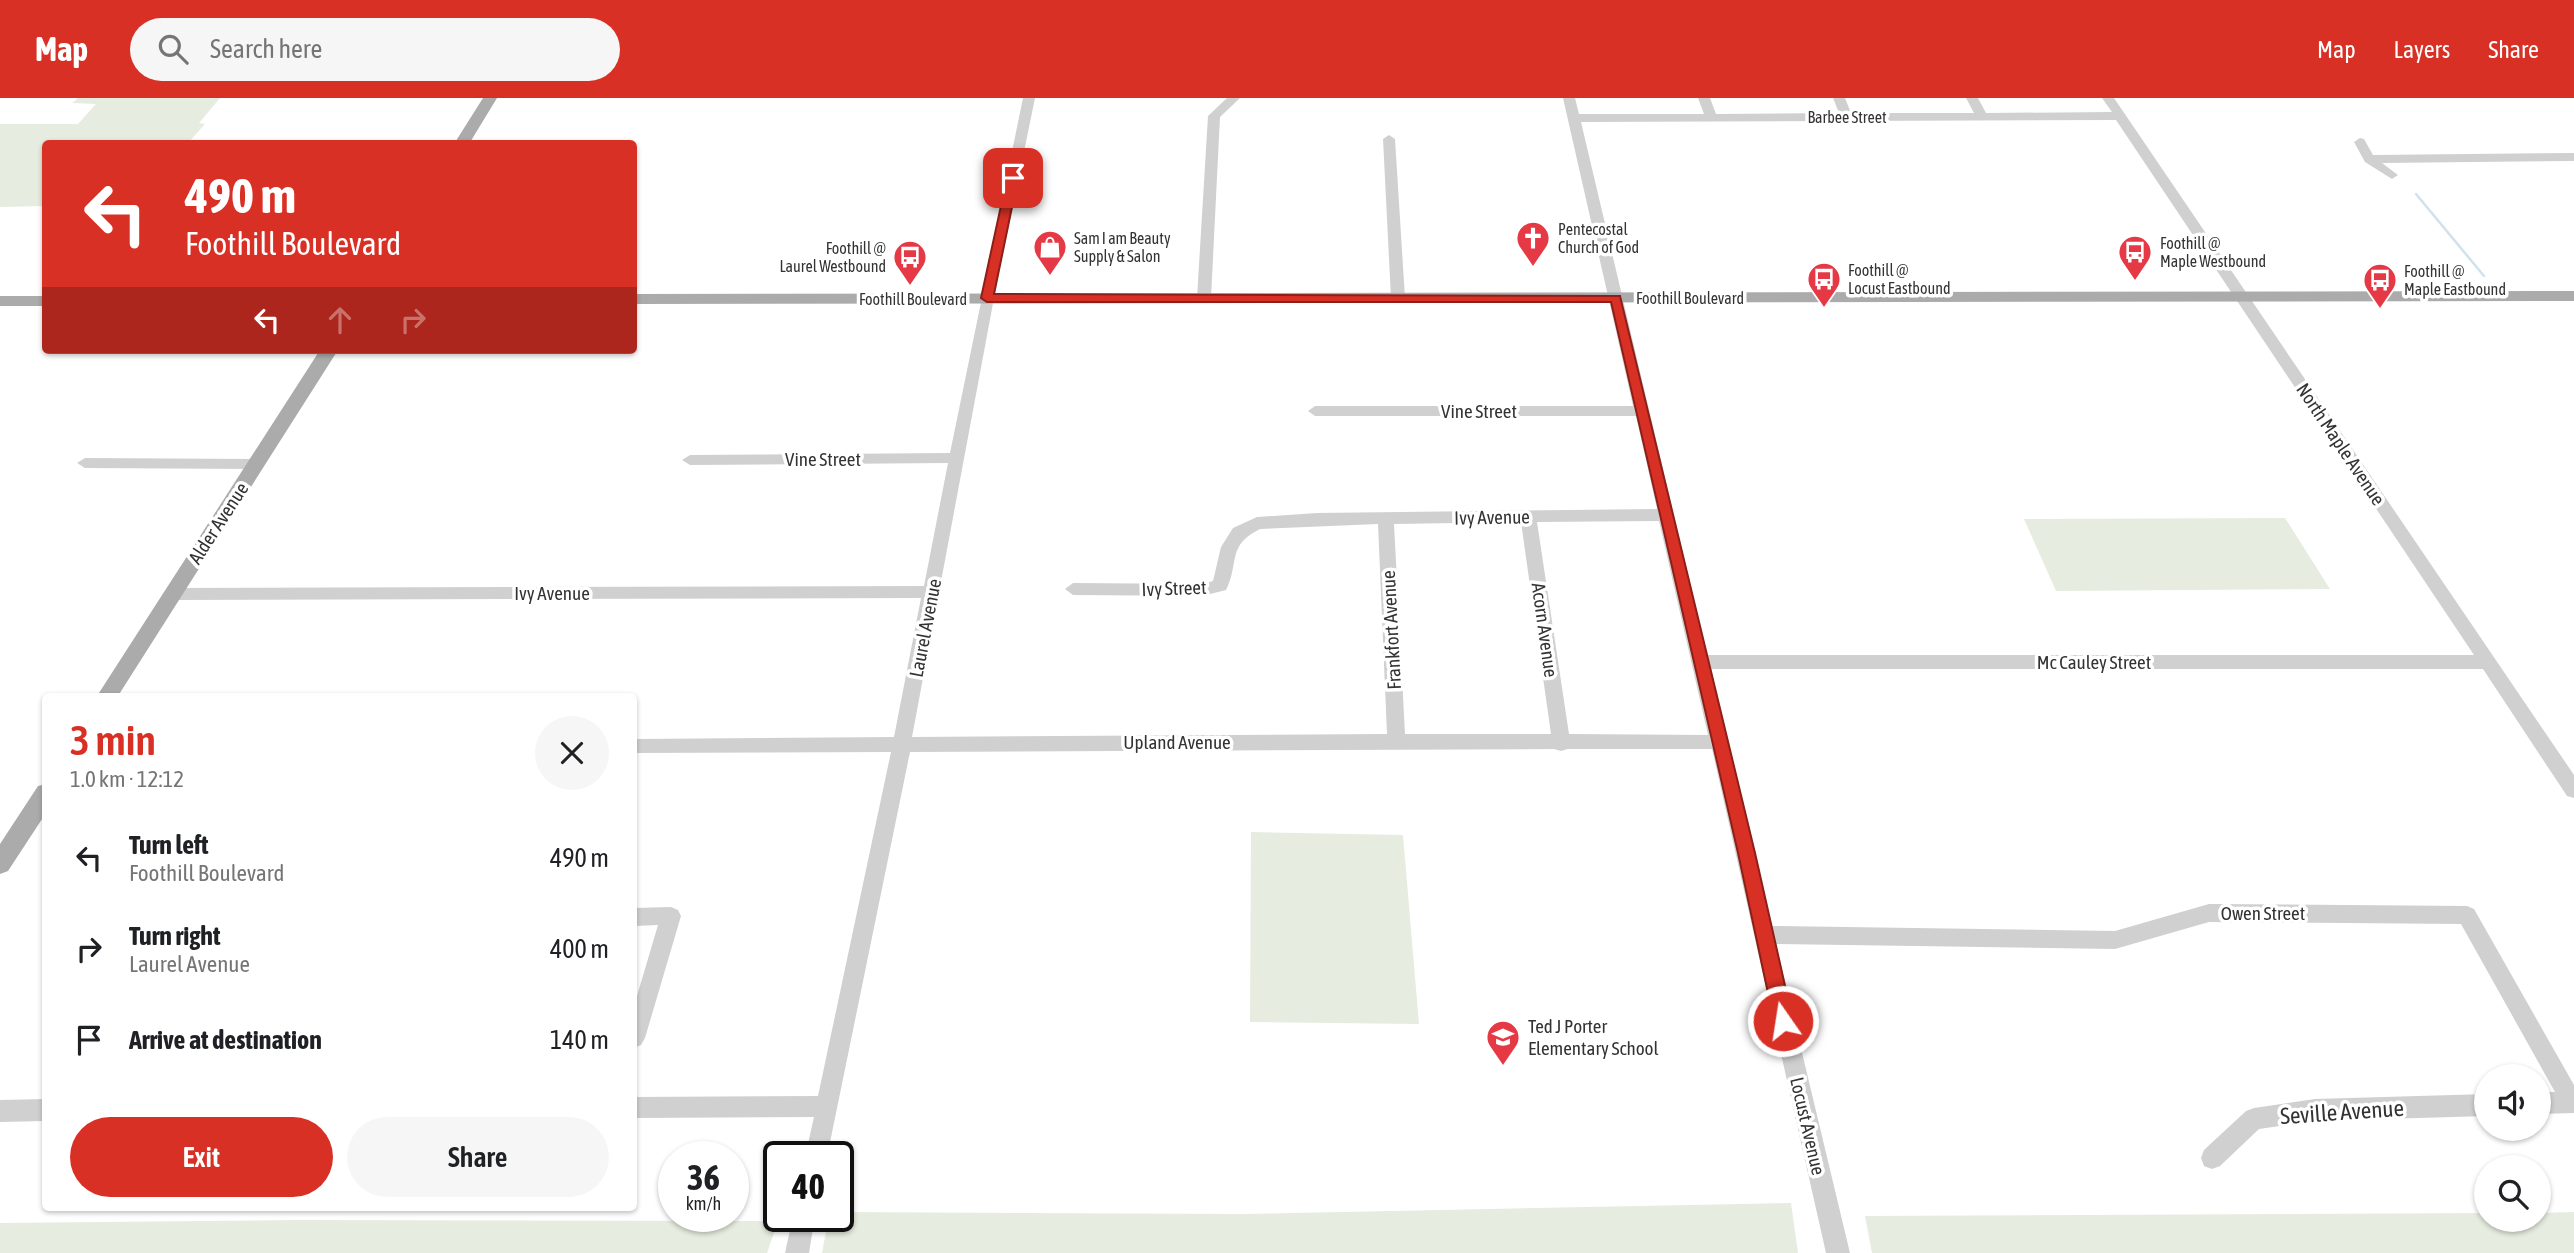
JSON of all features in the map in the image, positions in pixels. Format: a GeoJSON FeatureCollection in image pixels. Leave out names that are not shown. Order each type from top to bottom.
{"type":"FeatureCollection","features":[{"type":"Feature","properties":{"kind":"main road"},"geometry":{"type":"LineString","coordinates":[[464,140],[490,98]]}},
{"type":"Feature","properties":{"kind":"main road","name":"Foothill Boulevard"},"geometry":{"type":"LineString","coordinates":[[637,299],[2574,296]]}},
{"type":"Feature","properties":{"kind":"main road"},"geometry":{"type":"LineString","coordinates":[[0,301],[42,301]]}},
{"type":"Feature","properties":{"kind":"main road","name":"Alder Avenue"},"geometry":{"type":"LineString","coordinates":[[109,693],[326,354]]}},
{"type":"Feature","properties":{"kind":"main road"},"geometry":{"type":"LineString","coordinates":[[0,864],[42,799]]}},
{"type":"Feature","properties":{"kind":"street","name":"Laurel Avenue"},"geometry":{"type":"LineString","coordinates":[[819,1141],[902,744],[987,298],[1029,98]]}},
{"type":"Feature","properties":{"kind":"street"},"geometry":{"type":"LineString","coordinates":[[1204,298],[1214,116],[1234,98]]}},
{"type":"Feature","properties":{"kind":"street","name":"Locust Avenue"},"geometry":{"type":"LineString","coordinates":[[1569,98],[1838,1253]]}},
{"type":"Feature","properties":{"kind":"street"},"geometry":{"type":"LineString","coordinates":[[1704,98],[1711,118]]}},
{"type":"Feature","properties":{"kind":"street"},"geometry":{"type":"LineString","coordinates":[[1839,98],[1847,117]]}},
{"type":"Feature","properties":{"kind":"street"},"geometry":{"type":"LineString","coordinates":[[1972,98],[1982,117]]}},
{"type":"Feature","properties":{"kind":"street","name":"North Maple Avenue"},"geometry":{"type":"LineString","coordinates":[[2108,98],[2574,790]]}},
{"type":"Feature","properties":{"kind":"street","name":"Barbee Street"},"geometry":{"type":"LineString","coordinates":[[1573,118],[1982,117],[2124,121],[2142,125]]}},
{"type":"Feature","properties":{"kind":"street"},"geometry":{"type":"LineString","coordinates":[[1389,139],[1398,298]]}},
{"type":"Feature","properties":{"kind":"street"},"geometry":{"type":"LineString","coordinates":[[2360,142],[2369,159],[2392,175]]}},
{"type":"Feature","properties":{"kind":"street"},"geometry":{"type":"LineString","coordinates":[[2143,149],[2160,149]]}},
{"type":"Feature","properties":{"kind":"street"},"geometry":{"type":"LineString","coordinates":[[2369,159],[2574,158]]}},
{"type":"Feature","properties":{"kind":"street","name":"Vine Street"},"geometry":{"type":"LineString","coordinates":[[1315,411],[1643,411]]}},
{"type":"Feature","properties":{"kind":"street","name":"Vine Street"},"geometry":{"type":"LineString","coordinates":[[690,460],[957,458]]}},
{"type":"Feature","properties":{"kind":"street"},"geometry":{"type":"LineString","coordinates":[[85,463],[256,464]]}},
{"type":"Feature","properties":{"kind":"street","name":"Ivy Avenue"},"geometry":{"type":"LineString","coordinates":[[1317,519],[1667,515]]}},
{"type":"Feature","properties":{"kind":"street","name":"Acorn Avenue"},"geometry":{"type":"LineString","coordinates":[[1528,516],[1562,744]]}},
{"type":"Feature","properties":{"kind":"street","name":"Ivy Street"},"geometry":{"type":"LineString","coordinates":[[1073,589],[1202,590],[1220,586],[1229,547],[1239,532],[1258,523],[1317,519]]}},
{"type":"Feature","properties":{"kind":"street","name":"Frankfort Avenue"},"geometry":{"type":"LineString","coordinates":[[1386,519],[1396,741]]}},
{"type":"Feature","properties":{"kind":"street","name":"Ivy Avenue"},"geometry":{"type":"LineString","coordinates":[[172,594],[932,592]]}},
{"type":"Feature","properties":{"kind":"street","name":"Mc Cauley Street"},"geometry":{"type":"LineString","coordinates":[[1700,662],[2488,662]]}},
{"type":"Feature","properties":{"kind":"street","name":"Upland Avenue"},"geometry":{"type":"LineString","coordinates":[[637,746],[1396,741],[1720,743]]}},
{"type":"Feature","properties":{"kind":"street","name":"Owen Street"},"geometry":{"type":"LineString","coordinates":[[1763,935],[2115,940],[2209,913],[2467,915],[2573,1102]]}},
{"type":"Feature","properties":{"kind":"street"},"geometry":{"type":"LineString","coordinates":[[637,917],[671,916],[637,1028]]}},
{"type":"Feature","properties":{"kind":"street"},"geometry":{"type":"LineString","coordinates":[[2551,1103],[2573,1102]]}},
{"type":"Feature","properties":{"kind":"street","name":"Seville Avenue"},"geometry":{"type":"LineString","coordinates":[[2212,1158],[2255,1119],[2315,1110],[2474,1105]]}},
{"type":"Feature","properties":{"kind":"street"},"geometry":{"type":"LineString","coordinates":[[637,1108],[827,1106]]}},
{"type":"Feature","properties":{"kind":"street"},"geometry":{"type":"LineString","coordinates":[[0,1111],[42,1110]]}},
{"type":"Feature","properties":{"kind":"street"},"geometry":{"type":"LineString","coordinates":[[796,1253],[801,1232]]}},
{"type":"Feature","properties":{"kind":"shaded area"},"geometry":{"type":"Polygon","coordinates":[[[78,98],[220,98],[199,123],[205,124],[191,140],[42,140],[42,206],[0,207],[0,124],[78,124],[96,104],[72,103],[78,98]]]}},
{"type":"Feature","properties":{"kind":"shaded area"},"geometry":{"type":"Polygon","coordinates":[[[2285,518],[2330,589],[2056,591],[2024,519],[2285,518]]]}},
{"type":"Feature","properties":{"kind":"shaded area"},"geometry":{"type":"Polygon","coordinates":[[[1251,832],[1403,835],[1419,1024],[1250,1022],[1251,832]]]}},
{"type":"Feature","properties":{"kind":"shaded area"},"geometry":{"type":"Polygon","coordinates":[[[1791,1203],[1798,1253],[822,1253],[826,1232],[854,1232],[854,1212],[1243,1214],[1791,1203]]]}},
{"type":"Feature","properties":{"kind":"shaded area"},"geometry":{"type":"Polygon","coordinates":[[[2574,1212],[2574,1253],[1872,1253],[1865,1216],[2474,1213],[2474,1232],[2551,1232],[2551,1213],[2574,1212]]]}},
{"type":"Feature","properties":{"kind":"shaded area"},"geometry":{"type":"Polygon","coordinates":[[[658,1221],[658,1232],[749,1232],[749,1221],[763,1221],[763,1232],[774,1232],[767,1253],[0,1253],[0,1223],[658,1221]]]}},
{"type":"Feature","properties":{"kind":"waterway"},"geometry":{"type":"LineString","coordinates":[[2416,194],[2484,276]]}},
{"type":"Feature","properties":{"kind":"place","name":"Pentecostal Church of God"},"geometry":{"type":"Point","coordinates":[1533,268]}},
{"type":"Feature","properties":{"kind":"place","name":"Sam I am Beauty Supply & Salon"},"geometry":{"type":"Point","coordinates":[1050,277]}},
{"type":"Feature","properties":{"kind":"place","name":"Foothill @ Maple Westbound"},"geometry":{"type":"Point","coordinates":[2135,282]}},
{"type":"Feature","properties":{"kind":"place","name":"Foothill @ Laurel Westbound"},"geometry":{"type":"Point","coordinates":[910,287]}},
{"type":"Feature","properties":{"kind":"place","name":"Foothill @ Locust Eastbound"},"geometry":{"type":"Point","coordinates":[1824,309]}},
{"type":"Feature","properties":{"kind":"place","name":"Foothill @ Maple Eastbound"},"geometry":{"type":"Point","coordinates":[2380,310]}},
{"type":"Feature","properties":{"kind":"place","name":"Ted J Porter Elementary School"},"geometry":{"type":"Point","coordinates":[1503,1067]}},
{"type":"Feature","properties":{"kind":"route"},"geometry":{"type":"LineString","coordinates":[[1013,178],[987,298],[1616,298],[1747,853],[1783,1021]]}}]}
